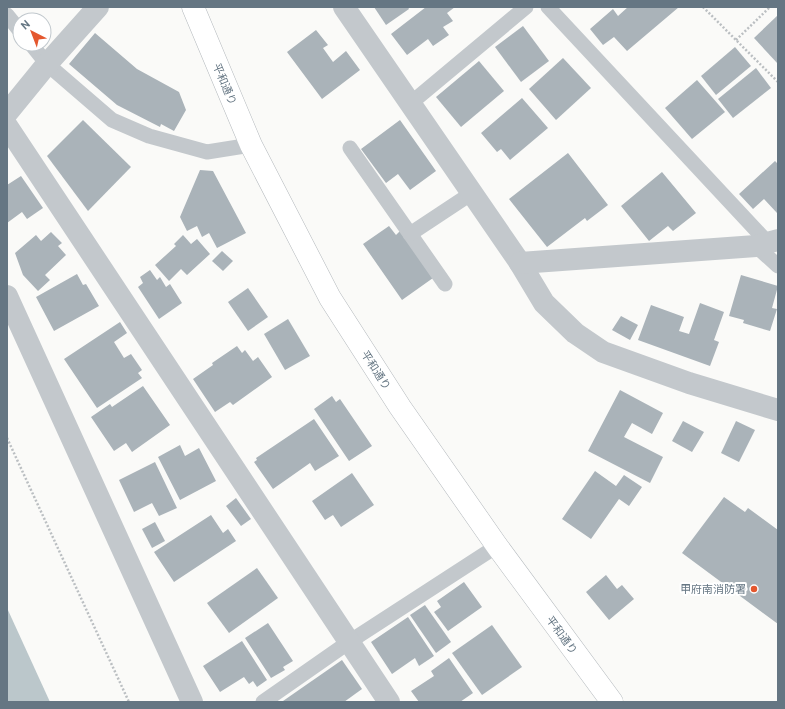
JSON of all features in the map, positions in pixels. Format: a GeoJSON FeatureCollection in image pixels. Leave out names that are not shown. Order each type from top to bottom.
{"type":"FeatureCollection","features":[{"type":"Feature","properties":{"kind":"highway","name":"平和通り"},"geometry":{"type":"LineString","coordinates":[[193,7],[251,145],[330,298],[400,407],[497,546],[612,702]]}},
{"type":"Feature","properties":{"kind":"street"},"geometry":{"type":"LineString","coordinates":[[7,113],[47,64],[98,7]]}},
{"type":"Feature","properties":{"kind":"street"},"geometry":{"type":"LineString","coordinates":[[344,7],[520,263],[544,303],[575,333],[603,352],[689,383],[778,410]]}},
{"type":"Feature","properties":{"kind":"street"},"geometry":{"type":"LineString","coordinates":[[7,126],[389,702]]}},
{"type":"Feature","properties":{"kind":"street"},"geometry":{"type":"LineString","coordinates":[[520,263],[767,243]]}},
{"type":"Feature","properties":{"kind":"street"},"geometry":{"type":"LineString","coordinates":[[7,296],[192,702]]}},
{"type":"Feature","properties":{"kind":"lane"},"geometry":{"type":"LineString","coordinates":[[411,103],[526,7]]}},
{"type":"Feature","properties":{"kind":"lane"},"geometry":{"type":"LineString","coordinates":[[548,7],[767,243],[778,266]]}},
{"type":"Feature","properties":{"kind":"lane"},"geometry":{"type":"LineString","coordinates":[[37,52],[47,64],[112,120],[149,136],[207,152],[251,145]]}},
{"type":"Feature","properties":{"kind":"lane"},"geometry":{"type":"LineString","coordinates":[[350,148],[445,284]]}},
{"type":"Feature","properties":{"kind":"lane"},"geometry":{"type":"LineString","coordinates":[[410,234],[472,193]]}},
{"type":"Feature","properties":{"kind":"lane"},"geometry":{"type":"LineString","coordinates":[[262,702],[349,642],[497,546]]}},
{"type":"Feature","properties":{"kind":"path"},"geometry":{"type":"LineString","coordinates":[[703,7],[778,82]]}},
{"type":"Feature","properties":{"kind":"path"},"geometry":{"type":"LineString","coordinates":[[736,40],[770,7]]}},
{"type":"Feature","properties":{"kind":"path"},"geometry":{"type":"LineString","coordinates":[[7,438],[128,702]]}},
{"type":"Feature","properties":{"kind":"shaded area"},"geometry":{"type":"Polygon","coordinates":[[[7,608],[50,702],[7,702],[7,608]]]}},
{"type":"Feature","properties":{"kind":"building"},"geometry":{"type":"Polygon","coordinates":[[[374,7],[408,7],[409,9],[386,25],[374,7]]]}},
{"type":"Feature","properties":{"kind":"building"},"geometry":{"type":"Polygon","coordinates":[[[426,7],[455,7],[447,13],[453,21],[443,27],[449,35],[433,46],[428,39],[407,55],[391,34],[426,7]]]}},
{"type":"Feature","properties":{"kind":"building"},"geometry":{"type":"Polygon","coordinates":[[[628,7],[679,7],[627,51],[614,37],[603,45],[590,29],[613,9],[618,16],[628,7]]]}},
{"type":"Feature","properties":{"kind":"building"},"geometry":{"type":"Polygon","coordinates":[[[778,15],[778,64],[754,38],[778,15]]]}},
{"type":"Feature","properties":{"kind":"building"},"geometry":{"type":"Polygon","coordinates":[[[523,26],[549,61],[521,82],[495,47],[523,26]]]}},
{"type":"Feature","properties":{"kind":"building"},"geometry":{"type":"Polygon","coordinates":[[[316,30],[328,45],[323,48],[333,62],[346,51],[360,70],[322,99],[287,52],[316,30]]]}},
{"type":"Feature","properties":{"kind":"building"},"geometry":{"type":"Polygon","coordinates":[[[95,33],[137,69],[179,92],[186,110],[174,131],[161,124],[160,127],[117,105],[69,64],[95,33]]]}},
{"type":"Feature","properties":{"kind":"building"},"geometry":{"type":"Polygon","coordinates":[[[735,47],[751,66],[716,95],[701,76],[735,47]]]}},
{"type":"Feature","properties":{"kind":"building"},"geometry":{"type":"Polygon","coordinates":[[[563,58],[591,88],[556,120],[529,89],[563,58]]]}},
{"type":"Feature","properties":{"kind":"building"},"geometry":{"type":"Polygon","coordinates":[[[479,61],[504,91],[461,127],[436,97],[479,61]]]}},
{"type":"Feature","properties":{"kind":"building"},"geometry":{"type":"Polygon","coordinates":[[[756,68],[771,88],[733,118],[718,99],[756,68]]]}},
{"type":"Feature","properties":{"kind":"building"},"geometry":{"type":"Polygon","coordinates":[[[697,80],[725,112],[692,139],[665,108],[697,80]]]}},
{"type":"Feature","properties":{"kind":"building"},"geometry":{"type":"Polygon","coordinates":[[[522,98],[548,128],[510,160],[501,149],[497,152],[481,133],[522,98]]]}},
{"type":"Feature","properties":{"kind":"building"},"geometry":{"type":"Polygon","coordinates":[[[83,120],[131,167],[88,211],[47,156],[83,120]]]}},
{"type":"Feature","properties":{"kind":"building"},"geometry":{"type":"Polygon","coordinates":[[[400,120],[436,171],[410,190],[398,174],[386,183],[361,149],[400,120]]]}},
{"type":"Feature","properties":{"kind":"building"},"geometry":{"type":"Polygon","coordinates":[[[568,153],[608,205],[587,221],[585,218],[547,247],[509,199],[568,153]]]}},
{"type":"Feature","properties":{"kind":"building"},"geometry":{"type":"Polygon","coordinates":[[[775,161],[778,164],[778,211],[777,213],[764,199],[753,209],[739,194],[775,161]]]}},
{"type":"Feature","properties":{"kind":"building"},"geometry":{"type":"Polygon","coordinates":[[[200,170],[213,171],[246,233],[217,248],[209,233],[202,237],[197,226],[187,231],[180,217],[200,170]]]}},
{"type":"Feature","properties":{"kind":"building"},"geometry":{"type":"Polygon","coordinates":[[[662,172],[696,213],[673,231],[668,226],[649,241],[621,206],[662,172]]]}},
{"type":"Feature","properties":{"kind":"building"},"geometry":{"type":"Polygon","coordinates":[[[21,176],[43,208],[27,219],[22,212],[7,223],[7,185],[21,176]]]}},
{"type":"Feature","properties":{"kind":"building"},"geometry":{"type":"Polygon","coordinates":[[[389,226],[396,235],[400,231],[433,278],[402,300],[363,244],[389,226]]]}},
{"type":"Feature","properties":{"kind":"building"},"geometry":{"type":"Polygon","coordinates":[[[51,232],[62,243],[58,246],[66,255],[45,275],[50,280],[38,291],[23,275],[15,253],[36,235],[41,241],[51,232]]]}},
{"type":"Feature","properties":{"kind":"building"},"geometry":{"type":"Polygon","coordinates":[[[183,235],[191,244],[197,239],[210,254],[187,275],[181,269],[169,281],[155,265],[176,246],[174,244],[183,235]]]}},
{"type":"Feature","properties":{"kind":"building"},"geometry":{"type":"Polygon","coordinates":[[[222,251],[233,261],[223,271],[212,261],[222,251]]]}},
{"type":"Feature","properties":{"kind":"building"},"geometry":{"type":"Polygon","coordinates":[[[150,270],[157,280],[160,277],[166,287],[170,284],[182,303],[159,319],[138,287],[143,283],[140,277],[150,270]]]}},
{"type":"Feature","properties":{"kind":"building"},"geometry":{"type":"Polygon","coordinates":[[[77,274],[83,285],[86,284],[99,306],[54,331],[36,297],[77,274]]]}},
{"type":"Feature","properties":{"kind":"building"},"geometry":{"type":"Polygon","coordinates":[[[741,275],[778,286],[772,308],[777,309],[770,331],[743,323],[744,320],[729,316],[741,275]]]}},
{"type":"Feature","properties":{"kind":"building"},"geometry":{"type":"Polygon","coordinates":[[[248,288],[268,317],[248,331],[228,302],[248,288]]]}},
{"type":"Feature","properties":{"kind":"building"},"geometry":{"type":"Polygon","coordinates":[[[700,303],[724,312],[714,340],[719,342],[710,366],[638,340],[651,305],[684,317],[679,331],[689,334],[700,303]]]}},
{"type":"Feature","properties":{"kind":"building"},"geometry":{"type":"Polygon","coordinates":[[[621,316],[638,325],[630,340],[612,330],[621,316]]]}},
{"type":"Feature","properties":{"kind":"building"},"geometry":{"type":"Polygon","coordinates":[[[288,319],[310,356],[285,370],[264,334],[288,319]]]}},
{"type":"Feature","properties":{"kind":"building"},"geometry":{"type":"Polygon","coordinates":[[[120,322],[127,333],[114,342],[124,358],[131,354],[142,370],[138,373],[142,378],[97,408],[64,359],[120,322]]]}},
{"type":"Feature","properties":{"kind":"building"},"geometry":{"type":"Polygon","coordinates":[[[237,346],[242,353],[245,350],[253,361],[258,357],[272,377],[233,405],[230,402],[215,412],[193,379],[213,365],[212,363],[237,346]]]}},
{"type":"Feature","properties":{"kind":"building"},"geometry":{"type":"Polygon","coordinates":[[[143,386],[170,425],[132,452],[126,443],[114,451],[91,417],[110,404],[112,407],[143,386]]]}},
{"type":"Feature","properties":{"kind":"building"},"geometry":{"type":"Polygon","coordinates":[[[620,390],[663,413],[652,434],[632,423],[624,437],[663,457],[650,483],[588,451],[620,390]]]}},
{"type":"Feature","properties":{"kind":"building"},"geometry":{"type":"Polygon","coordinates":[[[332,396],[336,402],[340,399],[372,446],[349,461],[314,409],[332,396]]]}},
{"type":"Feature","properties":{"kind":"building"},"geometry":{"type":"Polygon","coordinates":[[[314,419],[339,456],[315,471],[310,463],[273,489],[254,462],[257,460],[256,458],[314,419]]]}},
{"type":"Feature","properties":{"kind":"building"},"geometry":{"type":"Polygon","coordinates":[[[683,421],[704,432],[692,452],[672,441],[683,421]]]}},
{"type":"Feature","properties":{"kind":"building"},"geometry":{"type":"Polygon","coordinates":[[[736,421],[755,430],[739,462],[721,453],[736,421]]]}},
{"type":"Feature","properties":{"kind":"building"},"geometry":{"type":"Polygon","coordinates":[[[180,445],[185,456],[199,448],[216,481],[180,500],[158,457],[180,445]]]}},
{"type":"Feature","properties":{"kind":"building"},"geometry":{"type":"Polygon","coordinates":[[[155,462],[177,508],[159,516],[152,503],[134,512],[119,480],[155,462]]]}},
{"type":"Feature","properties":{"kind":"building"},"geometry":{"type":"Polygon","coordinates":[[[595,471],[616,486],[624,475],[642,487],[629,506],[619,499],[591,539],[562,519],[595,471]]]}},
{"type":"Feature","properties":{"kind":"building"},"geometry":{"type":"Polygon","coordinates":[[[352,473],[374,505],[341,527],[333,515],[325,520],[312,501],[352,473]]]}},
{"type":"Feature","properties":{"kind":"building","name":"甲府南消防署"},"geometry":{"type":"Polygon","coordinates":[[[724,497],[745,512],[748,508],[778,530],[778,624],[682,553],[724,497]]]}},
{"type":"Feature","properties":{"kind":"building"},"geometry":{"type":"Polygon","coordinates":[[[236,498],[251,519],[241,526],[226,506],[236,498]]]}},
{"type":"Feature","properties":{"kind":"building"},"geometry":{"type":"Polygon","coordinates":[[[211,515],[223,533],[228,529],[236,541],[174,582],[154,552],[211,515]]]}},
{"type":"Feature","properties":{"kind":"building"},"geometry":{"type":"Polygon","coordinates":[[[155,522],[165,541],[152,548],[142,529],[155,522]]]}},
{"type":"Feature","properties":{"kind":"building"},"geometry":{"type":"Polygon","coordinates":[[[257,568],[278,598],[229,633],[207,603],[257,568]]]}},
{"type":"Feature","properties":{"kind":"building"},"geometry":{"type":"Polygon","coordinates":[[[606,575],[617,589],[622,585],[634,599],[609,620],[586,592],[606,575]]]}},
{"type":"Feature","properties":{"kind":"building"},"geometry":{"type":"Polygon","coordinates":[[[464,582],[482,607],[448,631],[434,612],[441,607],[437,601],[464,582]]]}},
{"type":"Feature","properties":{"kind":"building"},"geometry":{"type":"Polygon","coordinates":[[[425,605],[451,642],[436,653],[410,615],[425,605]]]}},
{"type":"Feature","properties":{"kind":"building"},"geometry":{"type":"Polygon","coordinates":[[[408,617],[434,656],[419,666],[415,658],[392,674],[371,642],[408,617]]]}},
{"type":"Feature","properties":{"kind":"building"},"geometry":{"type":"Polygon","coordinates":[[[268,623],[293,661],[283,667],[285,670],[271,678],[245,638],[268,623]]]}},
{"type":"Feature","properties":{"kind":"building"},"geometry":{"type":"Polygon","coordinates":[[[492,625],[522,667],[482,695],[452,653],[492,625]]]}},
{"type":"Feature","properties":{"kind":"building"},"geometry":{"type":"Polygon","coordinates":[[[242,641],[267,680],[257,687],[253,681],[249,684],[244,677],[220,692],[203,666],[242,641]]]}},
{"type":"Feature","properties":{"kind":"building"},"geometry":{"type":"Polygon","coordinates":[[[449,658],[473,693],[460,702],[419,702],[411,691],[434,676],[431,671],[449,658]]]}},
{"type":"Feature","properties":{"kind":"building"},"geometry":{"type":"Polygon","coordinates":[[[342,660],[362,689],[344,702],[283,701],[342,660]]]}},
{"type":"Feature","properties":{"kind":"place","name":"甲府南消防署"},"geometry":{"type":"Point","coordinates":[754,589]}}]}
